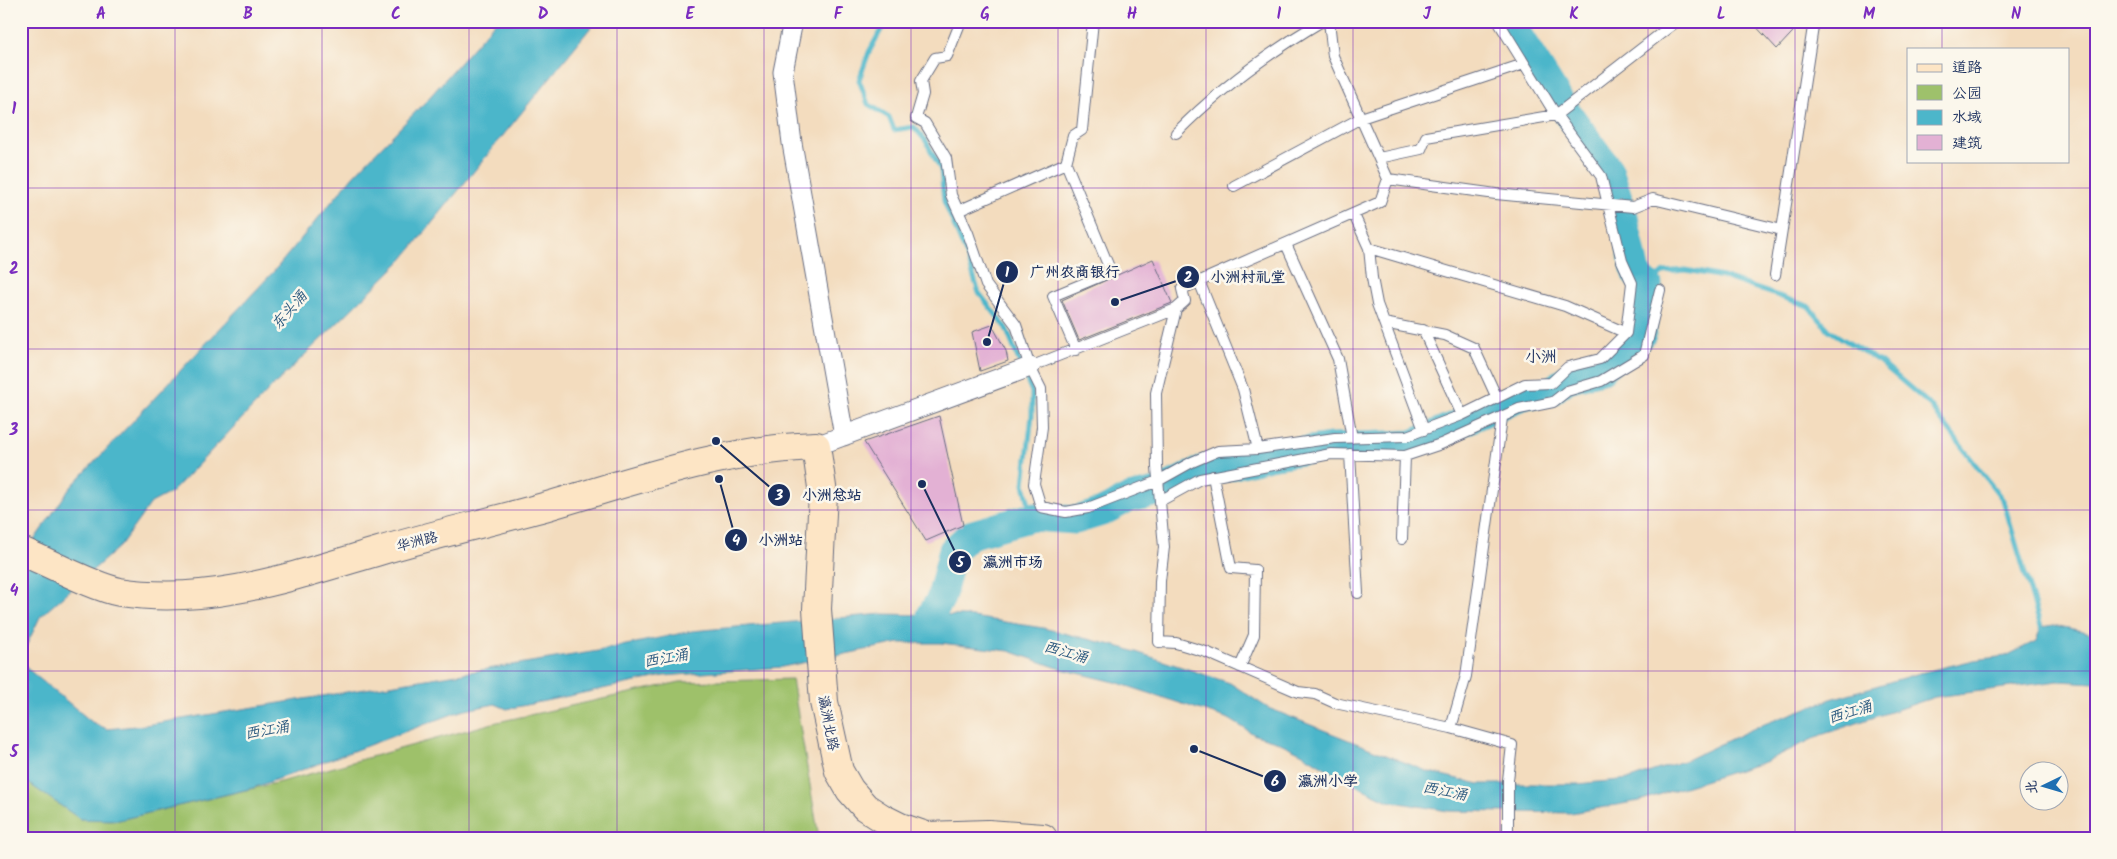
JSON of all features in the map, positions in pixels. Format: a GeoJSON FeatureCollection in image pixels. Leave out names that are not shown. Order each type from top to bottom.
{"type":"FeatureCollection","features":[{"type":"Feature","properties":{"kind":"main road","name":"华洲路"},"geometry":{"type":"LineString","coordinates":[[21,551],[118,592],[184,595],[230,592],[262,585],[382,550],[708,461],[769,450],[816,446]]}},
{"type":"Feature","properties":{"kind":"main road","name":"瀛洲北路"},"geometry":{"type":"LineString","coordinates":[[816,446],[823,494],[817,609],[824,702],[839,772],[850,790],[865,807],[900,827],[926,836],[988,834],[1043,838]]}},
{"type":"Feature","properties":{"kind":"street"},"geometry":{"type":"LineString","coordinates":[[793,21],[783,72],[792,143],[844,436]]}},
{"type":"Feature","properties":{"kind":"street"},"geometry":{"type":"LineString","coordinates":[[816,446],[1030,367]]}},
{"type":"Feature","properties":{"kind":"lane"},"geometry":{"type":"LineString","coordinates":[[961,21],[947,56],[935,58],[921,81],[923,94],[916,118],[925,123],[946,158],[951,195],[986,285],[1016,325],[1030,367],[1041,389],[1042,427],[1034,484],[1041,507],[1066,512],[1088,508],[1158,481],[1192,462],[1218,451],[1258,449],[1335,438],[1407,436],[1462,415],[1526,384],[1551,383],[1568,366],[1600,359],[1626,333],[1632,284],[1622,261],[1601,176],[1556,115],[1498,21]]}},
{"type":"Feature","properties":{"kind":"lane"},"geometry":{"type":"LineString","coordinates":[[1076,350],[1053,296],[1110,272],[1066,163],[1073,136],[1082,130],[1093,21]]}},
{"type":"Feature","properties":{"kind":"lane"},"geometry":{"type":"LineString","coordinates":[[1176,133],[1277,48],[1322,21]]}},
{"type":"Feature","properties":{"kind":"lane"},"geometry":{"type":"LineString","coordinates":[[1030,367],[1176,309],[1185,302],[1182,289],[1380,202],[1388,179],[1333,56],[1329,21]]}},
{"type":"Feature","properties":{"kind":"lane"},"geometry":{"type":"LineString","coordinates":[[1379,158],[1421,149],[1426,137],[1556,115],[1677,21]]}},
{"type":"Feature","properties":{"kind":"lane"},"geometry":{"type":"LineString","coordinates":[[1775,274],[1813,27],[1818,21]]}},
{"type":"Feature","properties":{"kind":"lane"},"geometry":{"type":"LineString","coordinates":[[1234,186],[1361,118],[1524,64]]}},
{"type":"Feature","properties":{"kind":"lane"},"geometry":{"type":"LineString","coordinates":[[958,211],[1066,163]]}},
{"type":"Feature","properties":{"kind":"lane"},"geometry":{"type":"LineString","coordinates":[[1388,179],[1487,193],[1633,207],[1653,199],[1782,230]]}},
{"type":"Feature","properties":{"kind":"lane"},"geometry":{"type":"LineString","coordinates":[[1354,215],[1369,248],[1372,278],[1384,323],[1424,430]]}},
{"type":"Feature","properties":{"kind":"lane"},"geometry":{"type":"LineString","coordinates":[[1286,244],[1338,359],[1352,438]]}},
{"type":"Feature","properties":{"kind":"lane"},"geometry":{"type":"LineString","coordinates":[[1369,248],[1565,306],[1626,333]]}},
{"type":"Feature","properties":{"kind":"lane"},"geometry":{"type":"LineString","coordinates":[[1199,281],[1243,389],[1258,449]]}},
{"type":"Feature","properties":{"kind":"lane"},"geometry":{"type":"LineString","coordinates":[[1160,501],[1200,479],[1331,454],[1404,456],[1502,418],[1519,409],[1553,402],[1567,391],[1601,381],[1644,355],[1660,290]]}},
{"type":"Feature","properties":{"kind":"lane"},"geometry":{"type":"LineString","coordinates":[[1176,309],[1156,393],[1158,481],[1164,547],[1160,581],[1159,642],[1176,643],[1191,648],[1298,692],[1316,694],[1335,703],[1451,728],[1512,745],[1508,780],[1508,838]]}},
{"type":"Feature","properties":{"kind":"lane"},"geometry":{"type":"LineString","coordinates":[[1384,323],[1445,335],[1474,348],[1497,398]]}},
{"type":"Feature","properties":{"kind":"lane"},"geometry":{"type":"LineString","coordinates":[[1423,330],[1462,415]]}},
{"type":"Feature","properties":{"kind":"lane"},"geometry":{"type":"LineString","coordinates":[[1451,728],[1466,676],[1502,418]]}},
{"type":"Feature","properties":{"kind":"lane"},"geometry":{"type":"LineString","coordinates":[[1350,454],[1358,593]]}},
{"type":"Feature","properties":{"kind":"lane"},"geometry":{"type":"LineString","coordinates":[[1402,539],[1404,456]]}},
{"type":"Feature","properties":{"kind":"lane"},"geometry":{"type":"LineString","coordinates":[[1213,476],[1231,568],[1255,570],[1254,635],[1240,667]]}},
{"type":"Feature","properties":{"kind":"green space"},"geometry":{"type":"Polygon","coordinates":[[[792,679],[819,838],[21,838],[21,778],[80,819],[119,820],[284,781],[493,723],[680,682],[792,679]]]}},
{"type":"Feature","properties":{"kind":"water","name":"东头涌"},"geometry":{"type":"Polygon","coordinates":[[[496,21],[596,21],[402,260],[271,388],[172,492],[151,503],[120,546],[40,617],[21,657],[21,559],[70,488],[274,271],[354,175],[427,100],[496,21]]]}},
{"type":"Feature","properties":{"kind":"water","name":"西江涌"},"geometry":{"type":"Polygon","coordinates":[[[883,614],[966,616],[1043,628],[1124,648],[1230,683],[1268,708],[1429,772],[1479,784],[1577,784],[1630,779],[1686,760],[1759,726],[1831,699],[1920,673],[1974,660],[2006,656],[2036,641],[2041,627],[2054,625],[2096,634],[2096,683],[2058,681],[1935,697],[1821,735],[1765,762],[1639,801],[1571,813],[1448,811],[1388,801],[1345,780],[1301,753],[1276,741],[1255,735],[1229,719],[1115,682],[1061,669],[1009,651],[941,643],[899,643],[782,667],[664,676],[507,709],[495,704],[461,711],[253,788],[119,820],[80,819],[21,778],[21,659],[29,670],[92,722],[107,729],[145,725],[598,651],[692,631],[883,614]]]}},
{"type":"Feature","properties":{"kind":"building"},"geometry":{"type":"Polygon","coordinates":[[[1751,21],[1803,21],[1777,49],[1751,21]]]}},
{"type":"Feature","properties":{"kind":"building"},"geometry":{"type":"Polygon","coordinates":[[[1153,259],[1172,303],[1079,340],[1062,300],[1153,259]]]}},
{"type":"Feature","properties":{"kind":"building"},"geometry":{"type":"Polygon","coordinates":[[[992,325],[1006,351],[1008,361],[980,371],[972,332],[992,325]]]}},
{"type":"Feature","properties":{"kind":"building"},"geometry":{"type":"Polygon","coordinates":[[[939,416],[963,525],[926,541],[864,442],[939,416]]]}},
{"type":"Feature","properties":{"kind":"waterway"},"geometry":{"type":"LineString","coordinates":[[895,21],[882,28],[869,52],[859,80],[868,104],[889,117],[894,130],[914,127],[926,141],[941,170],[944,201],[967,256],[979,293],[1006,328],[1021,366]]}},
{"type":"Feature","properties":{"kind":"waterway"},"geometry":{"type":"LineString","coordinates":[[931,615],[941,598],[953,550],[970,535],[1032,517],[1076,520],[1102,512],[1129,498],[1157,492],[1202,470],[1223,468],[1269,456],[1330,447],[1412,444],[1524,395],[1550,392],[1567,379],[1601,370],[1642,334],[1648,285],[1636,274],[1623,213],[1609,170],[1564,108],[1509,21]]}},
{"type":"Feature","properties":{"kind":"waterway"},"geometry":{"type":"LineString","coordinates":[[1648,285],[1664,272],[1686,270],[1723,277],[1808,306],[1830,331],[1880,362],[1928,403],[2003,500],[2041,627]]}},
{"type":"Feature","properties":{"kind":"waterway"},"geometry":{"type":"LineString","coordinates":[[1024,373],[1032,392],[1032,415],[1024,484],[1032,517]]}},
{"type":"Feature","properties":{"kind":"place","name":"小洲村礼堂"},"geometry":{"type":"Point","coordinates":[1115,302]}},
{"type":"Feature","properties":{"kind":"place","name":"广州农商银行"},"geometry":{"type":"Point","coordinates":[987,342]}},
{"type":"Feature","properties":{"kind":"place","name":"小洲总站"},"geometry":{"type":"Point","coordinates":[716,441]}},
{"type":"Feature","properties":{"kind":"place","name":"小洲站"},"geometry":{"type":"Point","coordinates":[719,479]}},
{"type":"Feature","properties":{"kind":"place","name":"瀛洲市场"},"geometry":{"type":"Point","coordinates":[922,484]}},
{"type":"Feature","properties":{"kind":"place","name":"瀛洲小学"},"geometry":{"type":"Point","coordinates":[1194,749]}},
{"type":"Feature","properties":{"kind":"district","name":"小洲"},"geometry":{"type":"Point","coordinates":[1541,356]}}]}
